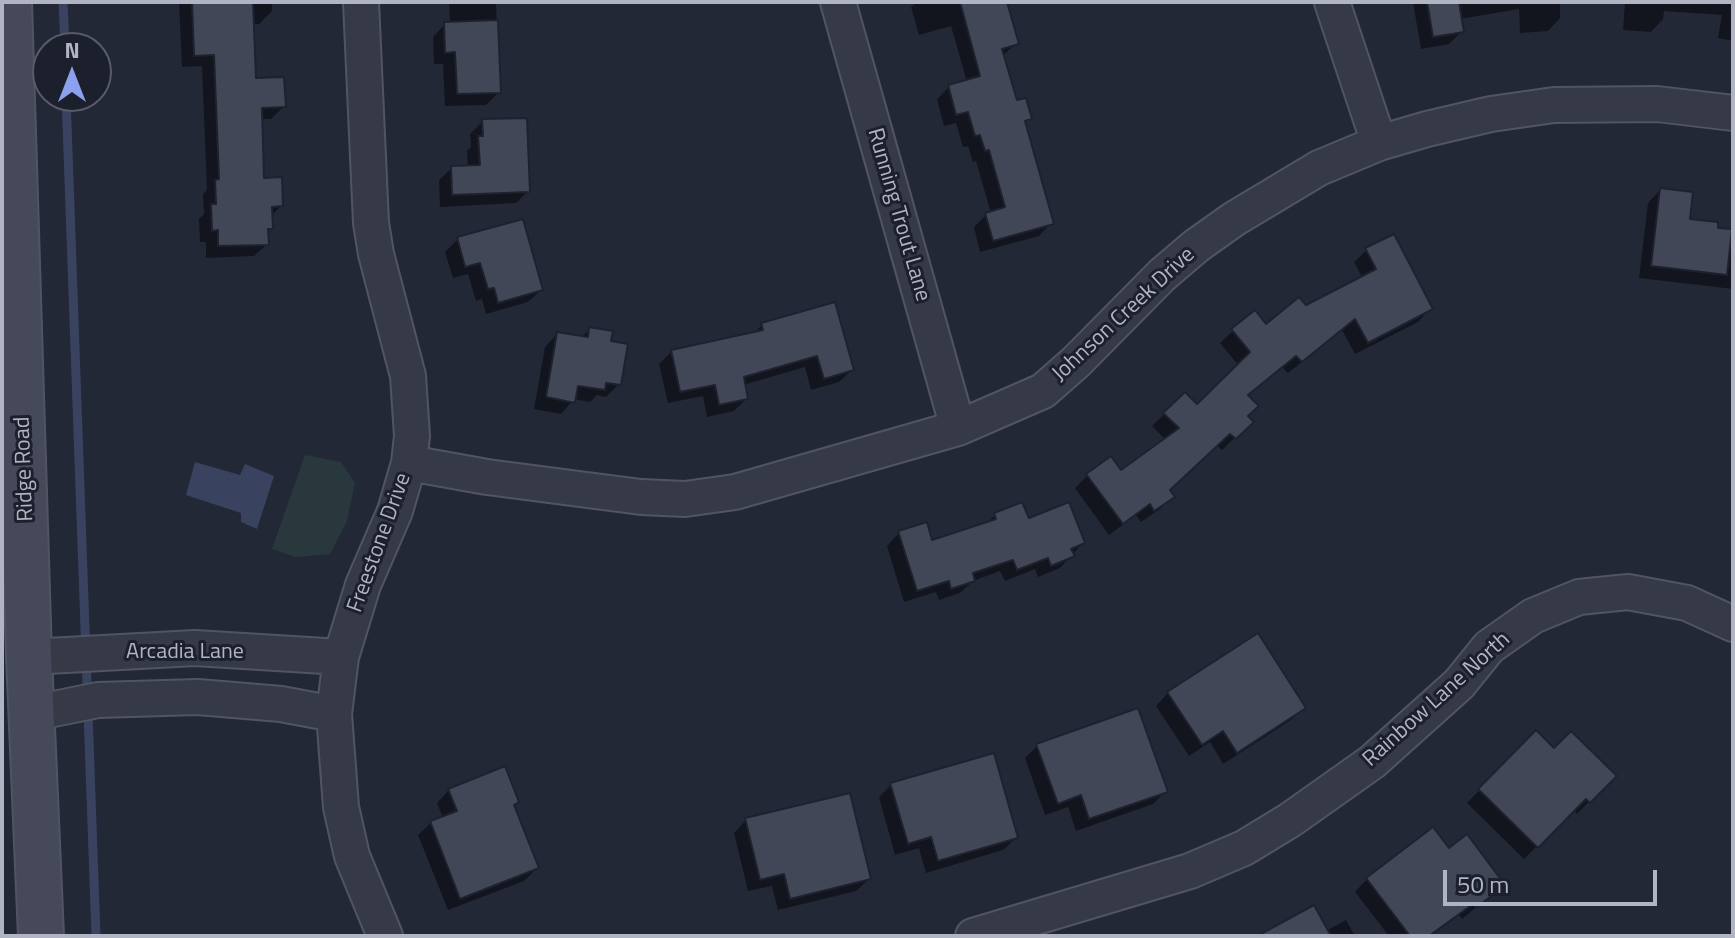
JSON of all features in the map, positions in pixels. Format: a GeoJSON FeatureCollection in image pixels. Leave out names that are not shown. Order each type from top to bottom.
{"type":"FeatureCollection","features":[{"type":"Feature","properties":{"kind":"street","name":"Ridge Road"},"geometry":{"type":"LineString","coordinates":[[9,2],[29,657],[34,713],[41,936]]}},
{"type":"Feature","properties":{"kind":"street","name":"Freestone Drive"},"geometry":{"type":"LineString","coordinates":[[361,2],[371,223],[376,254],[408,376],[411,407],[409,463],[395,511],[363,585],[341,657],[334,714],[341,807],[352,856],[385,936]]}},
{"type":"Feature","properties":{"kind":"street","name":"Running Trout Lane"},"geometry":{"type":"LineString","coordinates":[[838,2],[958,428]]}},
{"type":"Feature","properties":{"kind":"street"},"geometry":{"type":"LineString","coordinates":[[1332,2],[1379,143]]}},
{"type":"Feature","properties":{"kind":"street","name":"Johnson Creek Drive"},"geometry":{"type":"LineString","coordinates":[[409,463],[602,492],[685,499],[735,492],[958,428],[1043,391],[1162,275],[1234,219],[1319,168],[1379,143],[1491,114],[1554,105],[1657,104],[1733,113]]}},
{"type":"Feature","properties":{"kind":"street","name":"Rainbow Lane North"},"geometry":{"type":"LineString","coordinates":[[973,936],[1190,871],[1244,848],[1290,820],[1372,762],[1459,684],[1489,647],[1533,616],[1579,597],[1628,592],[1687,603],[1733,624]]}},
{"type":"Feature","properties":{"kind":"street","name":"Arcadia Lane"},"geometry":{"type":"LineString","coordinates":[[29,657],[195,648],[341,657]]}},
{"type":"Feature","properties":{"kind":"street","name":"Arcadia Lane"},"geometry":{"type":"LineString","coordinates":[[34,713],[98,700],[198,697],[281,704],[334,714]]}},
{"type":"Feature","properties":{"kind":"shaded area"},"geometry":{"type":"Polygon","coordinates":[[[305,455],[341,462],[355,483],[347,521],[330,554],[296,557],[272,549],[305,455]]]}},
{"type":"Feature","properties":{"kind":"water"},"geometry":{"type":"Polygon","coordinates":[[[195,462],[240,475],[245,464],[274,476],[257,529],[241,522],[241,513],[186,495],[195,462]]]}},
{"type":"Feature","properties":{"kind":"building"},"geometry":{"type":"Polygon","coordinates":[[[192,2],[253,2],[256,78],[284,77],[286,107],[262,108],[264,178],[282,177],[283,206],[272,207],[273,229],[268,229],[269,245],[218,246],[218,230],[212,231],[211,204],[216,204],[215,180],[219,179],[214,55],[194,56],[192,2]]]}},
{"type":"Feature","properties":{"kind":"building"},"geometry":{"type":"Polygon","coordinates":[[[960,2],[1007,2],[1019,44],[1002,49],[1017,100],[1026,98],[1032,119],[1025,121],[1054,224],[993,241],[985,213],[1005,207],[989,150],[985,151],[980,135],[975,136],[968,112],[956,115],[948,85],[980,76],[960,2]]]}},
{"type":"Feature","properties":{"kind":"building"},"geometry":{"type":"Polygon","coordinates":[[[1427,2],[1459,2],[1464,32],[1433,37],[1427,2]]]}},
{"type":"Feature","properties":{"kind":"building"},"geometry":{"type":"Polygon","coordinates":[[[498,20],[501,93],[457,94],[455,52],[445,53],[444,22],[498,20]]]}},
{"type":"Feature","properties":{"kind":"building"},"geometry":{"type":"Polygon","coordinates":[[[527,118],[530,192],[452,195],[451,166],[480,165],[478,136],[483,136],[482,119],[527,118]]]}},
{"type":"Feature","properties":{"kind":"building"},"geometry":{"type":"Polygon","coordinates":[[[1660,188],[1693,192],[1690,219],[1718,222],[1718,228],[1732,229],[1727,275],[1651,266],[1660,188]]]}},
{"type":"Feature","properties":{"kind":"building"},"geometry":{"type":"Polygon","coordinates":[[[523,219],[543,290],[498,303],[494,288],[488,289],[480,263],[465,267],[457,237],[523,219]]]}},
{"type":"Feature","properties":{"kind":"building"},"geometry":{"type":"Polygon","coordinates":[[[1394,234],[1433,309],[1368,343],[1355,319],[1302,362],[1296,356],[1248,395],[1259,406],[1248,416],[1254,422],[1236,439],[1230,434],[1170,490],[1175,497],[1154,511],[1150,504],[1123,524],[1086,474],[1111,456],[1121,470],[1179,428],[1163,413],[1185,392],[1197,404],[1250,352],[1231,329],[1255,310],[1266,324],[1299,297],[1306,305],[1376,269],[1365,248],[1394,234]]]}},
{"type":"Feature","properties":{"kind":"building"},"geometry":{"type":"Polygon","coordinates":[[[835,302],[854,370],[824,379],[817,356],[744,377],[748,399],[719,405],[715,385],[680,392],[671,350],[763,330],[761,323],[835,302]]]}},
{"type":"Feature","properties":{"kind":"building"},"geometry":{"type":"Polygon","coordinates":[[[589,327],[613,331],[611,341],[628,344],[621,385],[606,383],[605,390],[578,386],[575,403],[546,397],[557,332],[588,337],[589,327]]]}},
{"type":"Feature","properties":{"kind":"building"},"geometry":{"type":"Polygon","coordinates":[[[1022,502],[1029,518],[1069,502],[1085,543],[1071,549],[1075,556],[1051,566],[1048,558],[1017,570],[1013,560],[973,573],[975,581],[951,589],[949,581],[917,591],[898,531],[927,522],[932,540],[996,519],[994,513],[1022,502]]]}},
{"type":"Feature","properties":{"kind":"building"},"geometry":{"type":"Polygon","coordinates":[[[1258,633],[1306,708],[1237,753],[1223,731],[1202,745],[1167,692],[1258,633]]]}},
{"type":"Feature","properties":{"kind":"building"},"geometry":{"type":"Polygon","coordinates":[[[1138,708],[1168,792],[1089,819],[1081,795],[1058,804],[1036,744],[1138,708]]]}},
{"type":"Feature","properties":{"kind":"building"},"geometry":{"type":"Polygon","coordinates":[[[1536,730],[1554,748],[1571,731],[1617,776],[1590,803],[1586,799],[1538,848],[1478,789],[1536,730]]]}},
{"type":"Feature","properties":{"kind":"building"},"geometry":{"type":"Polygon","coordinates":[[[994,753],[1018,838],[938,861],[931,837],[908,844],[890,783],[994,753]]]}},
{"type":"Feature","properties":{"kind":"building"},"geometry":{"type":"Polygon","coordinates":[[[505,766],[519,802],[514,805],[539,868],[460,899],[430,821],[457,811],[448,789],[505,766]]]}},
{"type":"Feature","properties":{"kind":"building"},"geometry":{"type":"Polygon","coordinates":[[[850,793],[871,879],[790,899],[784,874],[760,880],[745,818],[850,793]]]}},
{"type":"Feature","properties":{"kind":"building"},"geometry":{"type":"Polygon","coordinates":[[[1433,827],[1449,848],[1467,834],[1505,885],[1476,908],[1473,904],[1429,936],[1410,936],[1366,878],[1433,827]]]}},
{"type":"Feature","properties":{"kind":"building"},"geometry":{"type":"Polygon","coordinates":[[[1314,905],[1331,936],[1257,936],[1314,905]]]}},
{"type":"Feature","properties":{"kind":"waterway"},"geometry":{"type":"LineString","coordinates":[[63,2],[64,32]]}},
{"type":"Feature","properties":{"kind":"waterway"},"geometry":{"type":"LineString","coordinates":[[67,112],[96,936]]}}]}
